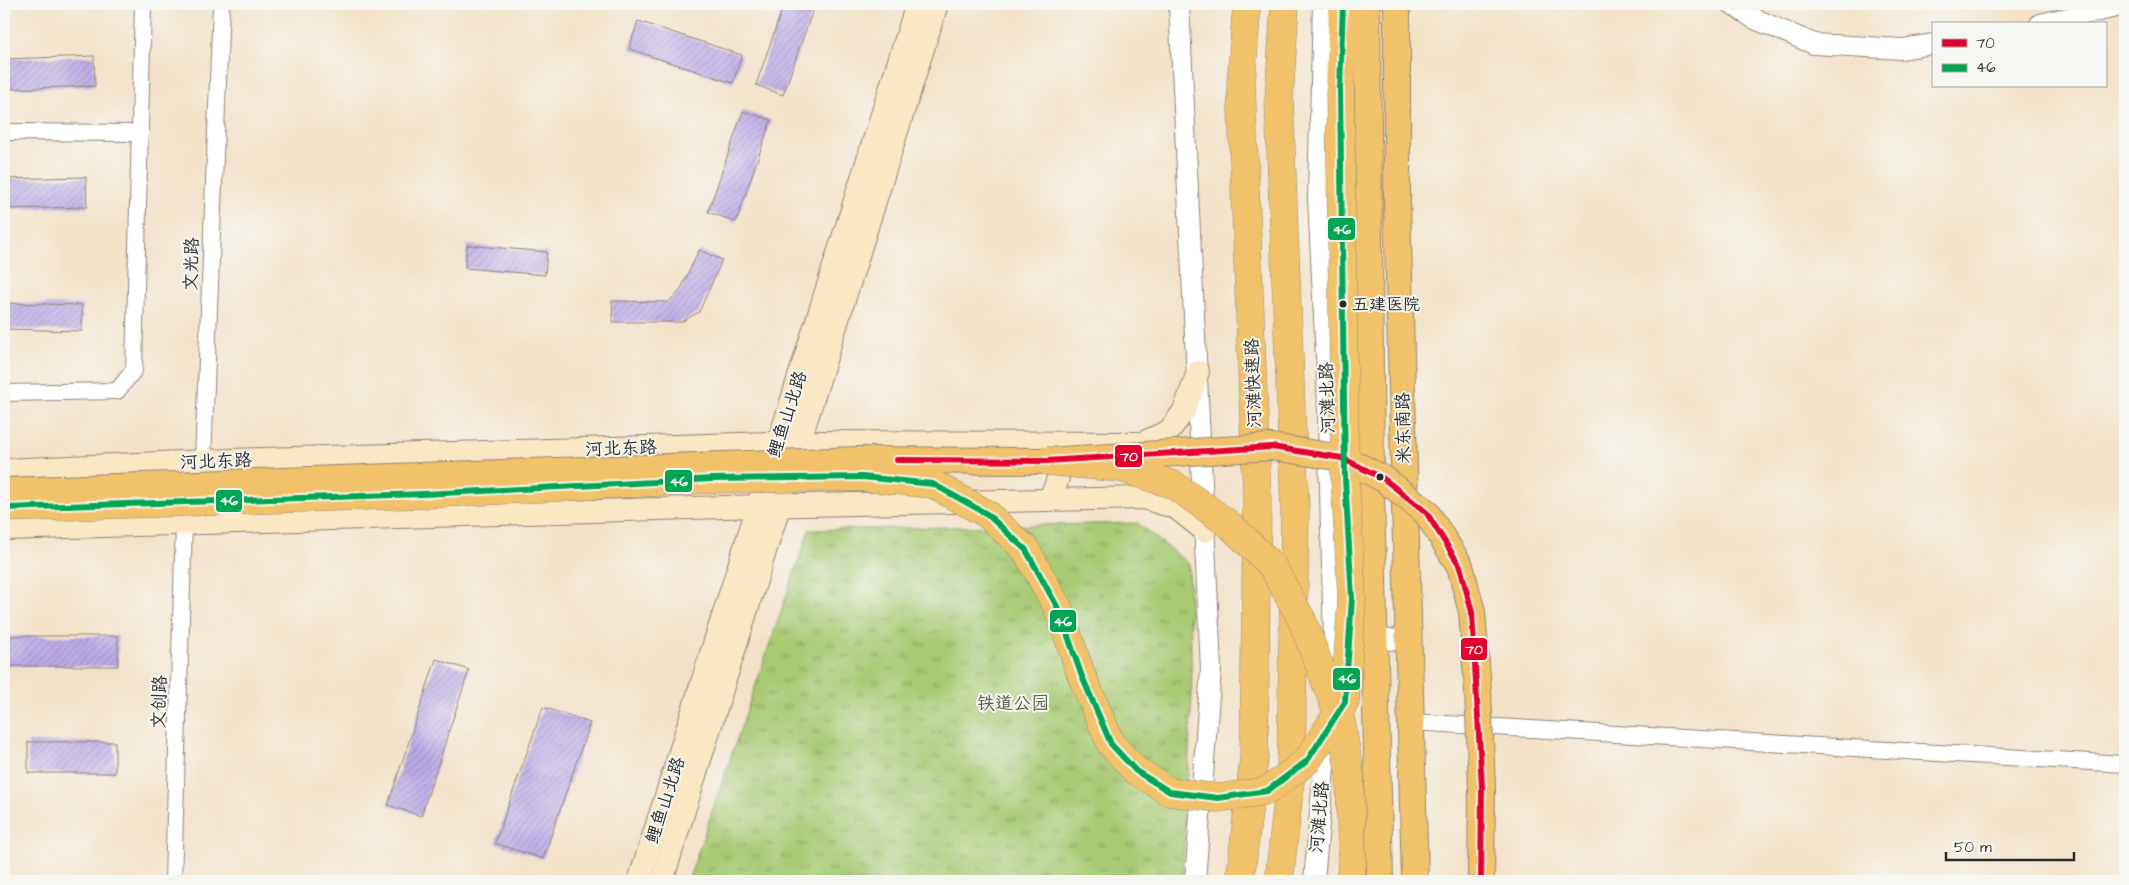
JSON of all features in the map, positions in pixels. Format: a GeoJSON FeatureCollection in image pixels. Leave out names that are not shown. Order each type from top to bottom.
{"type":"FeatureCollection","features":[{"type":"Feature","properties":{"kind":"highway","name":"河滩快速路"},"geometry":{"type":"LineString","coordinates":[[1240,881],[1254,758],[1257,498],[1241,84],[1247,4]]}},
{"type":"Feature","properties":{"kind":"highway","name":"河滩快速路"},"geometry":{"type":"LineString","coordinates":[[1279,881],[1291,772],[1295,512],[1279,99],[1285,4]]}},
{"type":"Feature","properties":{"kind":"highway"},"geometry":{"type":"LineString","coordinates":[[4,508],[424,494],[712,479],[862,477],[933,484],[988,514],[1026,550],[1059,610],[1081,674],[1111,744],[1136,771],[1170,792],[1218,798],[1267,791],[1307,761],[1345,702],[1352,598],[1346,478],[1340,89],[1343,4]]}},
{"type":"Feature","properties":{"kind":"highway"},"geometry":{"type":"LineString","coordinates":[[1048,452],[1121,468],[1174,485],[1230,525],[1272,566],[1302,620],[1341,722],[1350,775],[1352,865],[1350,881]]}},
{"type":"Feature","properties":{"kind":"main road","name":"鲤鱼山北路"},"geometry":{"type":"LineString","coordinates":[[662,881],[780,505],[789,442],[917,4]]}},
{"type":"Feature","properties":{"kind":"main road","name":"鲤鱼山北路"},"geometry":{"type":"LineString","coordinates":[[639,881],[758,506],[789,442],[937,4]]}},
{"type":"Feature","properties":{"kind":"main road","name":"米东南路"},"geometry":{"type":"LineString","coordinates":[[1367,4],[1371,492],[1380,881]]}},
{"type":"Feature","properties":{"kind":"main road","name":"米东南路"},"geometry":{"type":"LineString","coordinates":[[1397,4],[1397,203],[1415,881]]}},
{"type":"Feature","properties":{"kind":"main road","name":"河北东路"},"geometry":{"type":"LineString","coordinates":[[4,470],[203,461],[789,442],[1048,452],[1142,443],[1169,431],[1184,411],[1198,372]]}},
{"type":"Feature","properties":{"kind":"main road"},"geometry":{"type":"LineString","coordinates":[[4,491],[1048,452],[1272,448],[1342,458],[1384,479],[1426,512],[1460,566],[1472,612],[1482,787],[1481,881]]}},
{"type":"Feature","properties":{"kind":"main road"},"geometry":{"type":"LineString","coordinates":[[1048,452],[1060,465],[1059,481],[1049,499]]}},
{"type":"Feature","properties":{"kind":"main road"},"geometry":{"type":"LineString","coordinates":[[4,530],[780,505],[1144,498],[1176,508],[1204,532]]}},
{"type":"Feature","properties":{"kind":"street"},"geometry":{"type":"LineString","coordinates":[[4,393],[117,391],[134,370],[143,4]]}},
{"type":"Feature","properties":{"kind":"street","name":"文光路"},"geometry":{"type":"LineString","coordinates":[[184,524],[203,461],[221,4]]}},
{"type":"Feature","properties":{"kind":"street"},"geometry":{"type":"LineString","coordinates":[[1179,4],[1211,669],[1196,881]]}},
{"type":"Feature","properties":{"kind":"street","name":"河滩北路"},"geometry":{"type":"LineString","coordinates":[[1314,881],[1334,642],[1327,386],[1318,198],[1323,4]]}},
{"type":"Feature","properties":{"kind":"street"},"geometry":{"type":"LineString","coordinates":[[1732,4],[1755,20],[1814,44],[1902,49],[1932,44]]}},
{"type":"Feature","properties":{"kind":"street"},"geometry":{"type":"LineString","coordinates":[[2049,22],[2125,5]]}},
{"type":"Feature","properties":{"kind":"street"},"geometry":{"type":"LineString","coordinates":[[4,132],[140,134]]}},
{"type":"Feature","properties":{"kind":"street","name":"文创路"},"geometry":{"type":"LineString","coordinates":[[173,881],[184,524]]}},
{"type":"Feature","properties":{"kind":"street"},"geometry":{"type":"LineString","coordinates":[[1334,642],[1408,639]]}},
{"type":"Feature","properties":{"kind":"street"},"geometry":{"type":"LineString","coordinates":[[1410,722],[2125,764]]}},
{"type":"Feature","properties":{"kind":"green space","name":"铁道公园"},"geometry":{"type":"Polygon","coordinates":[[[1137,523],[1189,564],[1192,695],[1182,881],[688,881],[809,530],[1137,523]]]}},
{"type":"Feature","properties":{"kind":"building"},"geometry":{"type":"Polygon","coordinates":[[[784,4],[815,4],[783,95],[756,85],[784,4]]]}},
{"type":"Feature","properties":{"kind":"building"},"geometry":{"type":"Polygon","coordinates":[[[638,21],[742,55],[733,83],[629,49],[638,21]]]}},
{"type":"Feature","properties":{"kind":"building"},"geometry":{"type":"Polygon","coordinates":[[[94,56],[95,86],[4,89],[4,59],[94,56]]]}},
{"type":"Feature","properties":{"kind":"building"},"geometry":{"type":"Polygon","coordinates":[[[743,111],[771,120],[736,222],[708,212],[743,111]]]}},
{"type":"Feature","properties":{"kind":"building"},"geometry":{"type":"Polygon","coordinates":[[[86,177],[87,207],[4,209],[4,179],[86,177]]]}},
{"type":"Feature","properties":{"kind":"building"},"geometry":{"type":"Polygon","coordinates":[[[467,245],[547,252],[545,275],[465,268],[467,245]]]}},
{"type":"Feature","properties":{"kind":"building"},"geometry":{"type":"Polygon","coordinates":[[[699,250],[722,260],[699,312],[681,322],[613,322],[612,301],[668,302],[680,291],[699,250]]]}},
{"type":"Feature","properties":{"kind":"building"},"geometry":{"type":"Polygon","coordinates":[[[4,303],[82,305],[82,331],[4,329],[4,303]]]}},
{"type":"Feature","properties":{"kind":"building"},"geometry":{"type":"Polygon","coordinates":[[[4,636],[118,636],[118,666],[4,666],[4,636]]]}},
{"type":"Feature","properties":{"kind":"building"},"geometry":{"type":"Polygon","coordinates":[[[436,659],[469,670],[421,816],[388,805],[436,659]]]}},
{"type":"Feature","properties":{"kind":"building"},"geometry":{"type":"Polygon","coordinates":[[[543,707],[590,723],[543,859],[495,843],[543,707]]]}},
{"type":"Feature","properties":{"kind":"building"},"geometry":{"type":"Polygon","coordinates":[[[28,742],[115,742],[115,773],[28,773],[28,742]]]}},
{"type":"Feature","properties":{"kind":"transit line","name":"46"},"geometry":{"type":"LineString","coordinates":[[4,508],[424,494],[712,479],[862,477],[933,484],[987,514],[1026,550],[1059,610],[1081,674],[1111,744],[1136,771],[1170,792],[1218,798],[1267,791],[1307,761],[1345,702],[1352,598],[1345,478],[1340,89],[1343,4]]}},
{"type":"Feature","properties":{"kind":"transit line","name":"70"},"geometry":{"type":"LineString","coordinates":[[897,460],[1046,461],[1272,447],[1342,458],[1384,479],[1426,512],[1460,566],[1472,612],[1482,787],[1481,881]]}},
{"type":"Feature","properties":{"kind":"place","name":"五建医院"},"geometry":{"type":"Point","coordinates":[1343,304]}}]}
